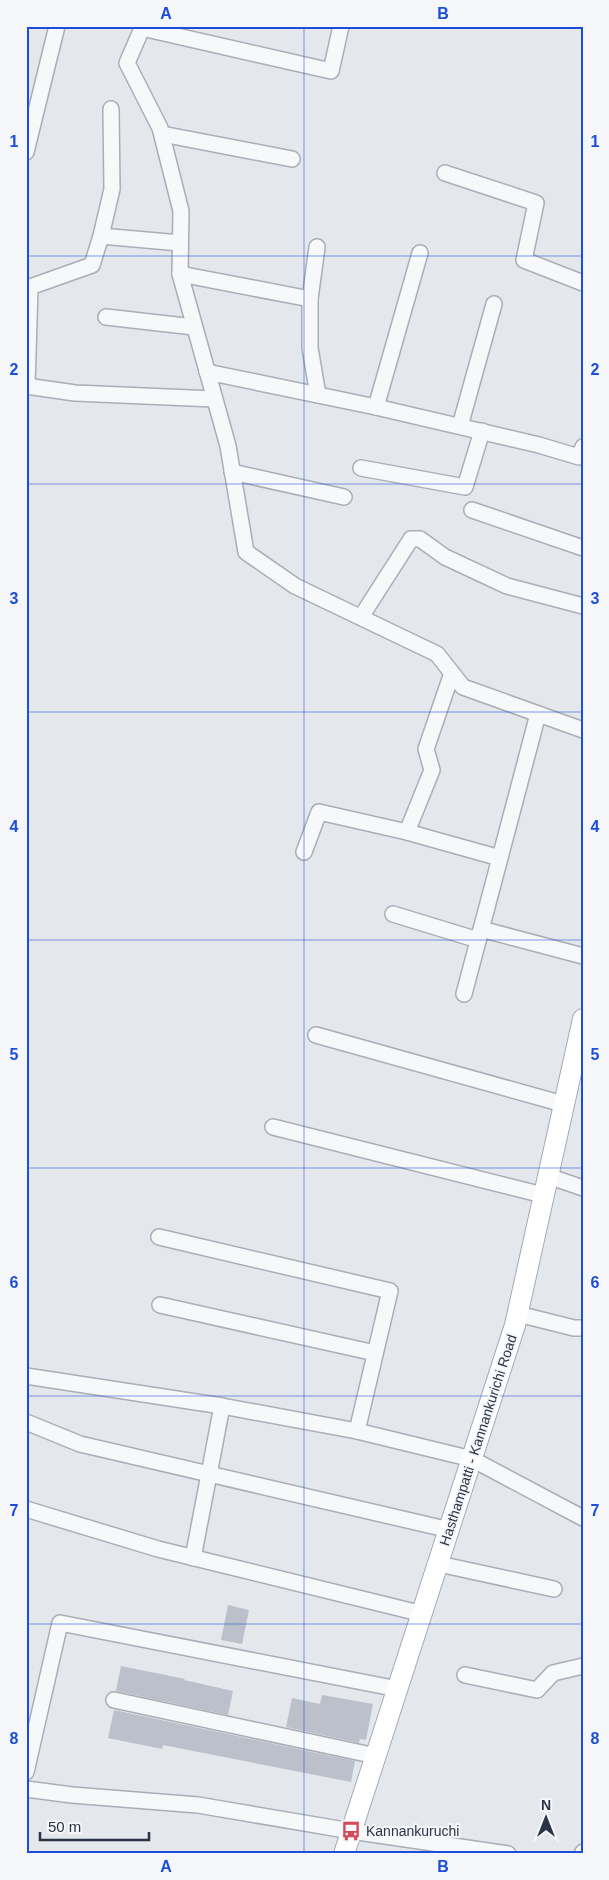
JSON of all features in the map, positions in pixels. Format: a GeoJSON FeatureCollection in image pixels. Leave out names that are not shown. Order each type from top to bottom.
{"type":"FeatureCollection","features":[{"type":"Feature","properties":{"kind":"main road","name":"Hasthampatti - Kannankurichi Road"},"geometry":{"type":"LineString","coordinates":[[344,1854],[423,1614],[518,1314],[563,1104],[581,1031]]}},
{"type":"Feature","properties":{"kind":"street"},"geometry":{"type":"LineString","coordinates":[[26,152],[57,26]]}},
{"type":"Feature","properties":{"kind":"street"},"geometry":{"type":"LineString","coordinates":[[341,26],[331,71],[142,27],[127,63],[160,128],[181,212],[180,274],[228,446],[246,552],[296,586],[437,654],[463,687],[583,730]]}},
{"type":"Feature","properties":{"kind":"street"},"geometry":{"type":"LineString","coordinates":[[111,109],[112,189],[101,236],[92,265],[28,287],[26,386],[75,393],[214,399]]}},
{"type":"Feature","properties":{"kind":"street"},"geometry":{"type":"LineString","coordinates":[[162,134],[292,159]]}},
{"type":"Feature","properties":{"kind":"street"},"geometry":{"type":"LineString","coordinates":[[445,173],[536,203],[524,260],[583,283]]}},
{"type":"Feature","properties":{"kind":"street"},"geometry":{"type":"LineString","coordinates":[[101,236],[180,243]]}},
{"type":"Feature","properties":{"kind":"street"},"geometry":{"type":"LineString","coordinates":[[317,247],[310,299],[310,348],[318,395]]}},
{"type":"Feature","properties":{"kind":"street"},"geometry":{"type":"LineString","coordinates":[[376,407],[420,253]]}},
{"type":"Feature","properties":{"kind":"street"},"geometry":{"type":"LineString","coordinates":[[180,274],[310,299]]}},
{"type":"Feature","properties":{"kind":"street"},"geometry":{"type":"LineString","coordinates":[[460,426],[494,304]]}},
{"type":"Feature","properties":{"kind":"street"},"geometry":{"type":"LineString","coordinates":[[106,318],[194,327]]}},
{"type":"Feature","properties":{"kind":"street"},"geometry":{"type":"LineString","coordinates":[[207,372],[376,407],[539,444],[579,458],[583,447]]}},
{"type":"Feature","properties":{"kind":"street"},"geometry":{"type":"LineString","coordinates":[[362,468],[465,487],[482,431]]}},
{"type":"Feature","properties":{"kind":"street"},"geometry":{"type":"LineString","coordinates":[[232,472],[344,497]]}},
{"type":"Feature","properties":{"kind":"street"},"geometry":{"type":"LineString","coordinates":[[472,510],[583,548]]}},
{"type":"Feature","properties":{"kind":"street"},"geometry":{"type":"LineString","coordinates":[[360,617],[411,539],[420,539],[444,557],[507,586],[583,606]]}},
{"type":"Feature","properties":{"kind":"street"},"geometry":{"type":"LineString","coordinates":[[407,832],[432,770],[426,749],[452,673]]}},
{"type":"Feature","properties":{"kind":"street"},"geometry":{"type":"LineString","coordinates":[[464,994],[538,714]]}},
{"type":"Feature","properties":{"kind":"street"},"geometry":{"type":"LineString","coordinates":[[304,852],[319,812],[407,832],[500,858]]}},
{"type":"Feature","properties":{"kind":"street"},"geometry":{"type":"LineString","coordinates":[[393,914],[480,935],[583,956]]}},
{"type":"Feature","properties":{"kind":"street"},"geometry":{"type":"LineString","coordinates":[[316,1035],[563,1104]]}},
{"type":"Feature","properties":{"kind":"street"},"geometry":{"type":"LineString","coordinates":[[273,1127],[545,1186],[583,1188]]}},
{"type":"Feature","properties":{"kind":"street"},"geometry":{"type":"LineString","coordinates":[[159,1238],[390,1291],[357,1431]]}},
{"type":"Feature","properties":{"kind":"street"},"geometry":{"type":"LineString","coordinates":[[160,1306],[375,1353]]}},
{"type":"Feature","properties":{"kind":"street"},"geometry":{"type":"LineString","coordinates":[[518,1314],[574,1328],[583,1328]]}},
{"type":"Feature","properties":{"kind":"street"},"geometry":{"type":"LineString","coordinates":[[26,1376],[222,1406],[357,1431],[472,1459],[583,1518]]}},
{"type":"Feature","properties":{"kind":"street"},"geometry":{"type":"LineString","coordinates":[[193,1558],[222,1406]]}},
{"type":"Feature","properties":{"kind":"street"},"geometry":{"type":"LineString","coordinates":[[26,1422],[80,1444],[450,1530]]}},
{"type":"Feature","properties":{"kind":"street"},"geometry":{"type":"LineString","coordinates":[[26,1510],[158,1549],[423,1614]]}},
{"type":"Feature","properties":{"kind":"street"},"geometry":{"type":"LineString","coordinates":[[439,1564],[554,1590]]}},
{"type":"Feature","properties":{"kind":"street"},"geometry":{"type":"LineString","coordinates":[[26,1772],[60,1623],[398,1689]]}},
{"type":"Feature","properties":{"kind":"street"},"geometry":{"type":"LineString","coordinates":[[465,1675],[537,1690],[553,1674],[583,1666]]}},
{"type":"Feature","properties":{"kind":"street"},"geometry":{"type":"LineString","coordinates":[[114,1700],[376,1756]]}},
{"type":"Feature","properties":{"kind":"street"},"geometry":{"type":"LineString","coordinates":[[26,1789],[72,1796],[198,1805],[351,1831],[508,1854]]}},
{"type":"Feature","properties":{"kind":"building"},"geometry":{"type":"Polygon","coordinates":[[[228,1605],[249,1610],[242,1644],[221,1640],[228,1605]]]}},
{"type":"Feature","properties":{"kind":"building"},"geometry":{"type":"Polygon","coordinates":[[[121,1666],[233,1691],[228,1715],[116,1691],[121,1666]]]}},
{"type":"Feature","properties":{"kind":"building"},"geometry":{"type":"Polygon","coordinates":[[[322,1695],[373,1704],[366,1740],[360,1739],[359,1743],[286,1727],[292,1698],[320,1704],[322,1695]]]}},
{"type":"Feature","properties":{"kind":"building"},"geometry":{"type":"Polygon","coordinates":[[[114,1710],[355,1761],[351,1782],[163,1745],[162,1749],[108,1738],[114,1710]]]}},
{"type":"Feature","properties":{"kind":"place","name":"Kannankuruchi"},"geometry":{"type":"Point","coordinates":[351,1831]}}]}
